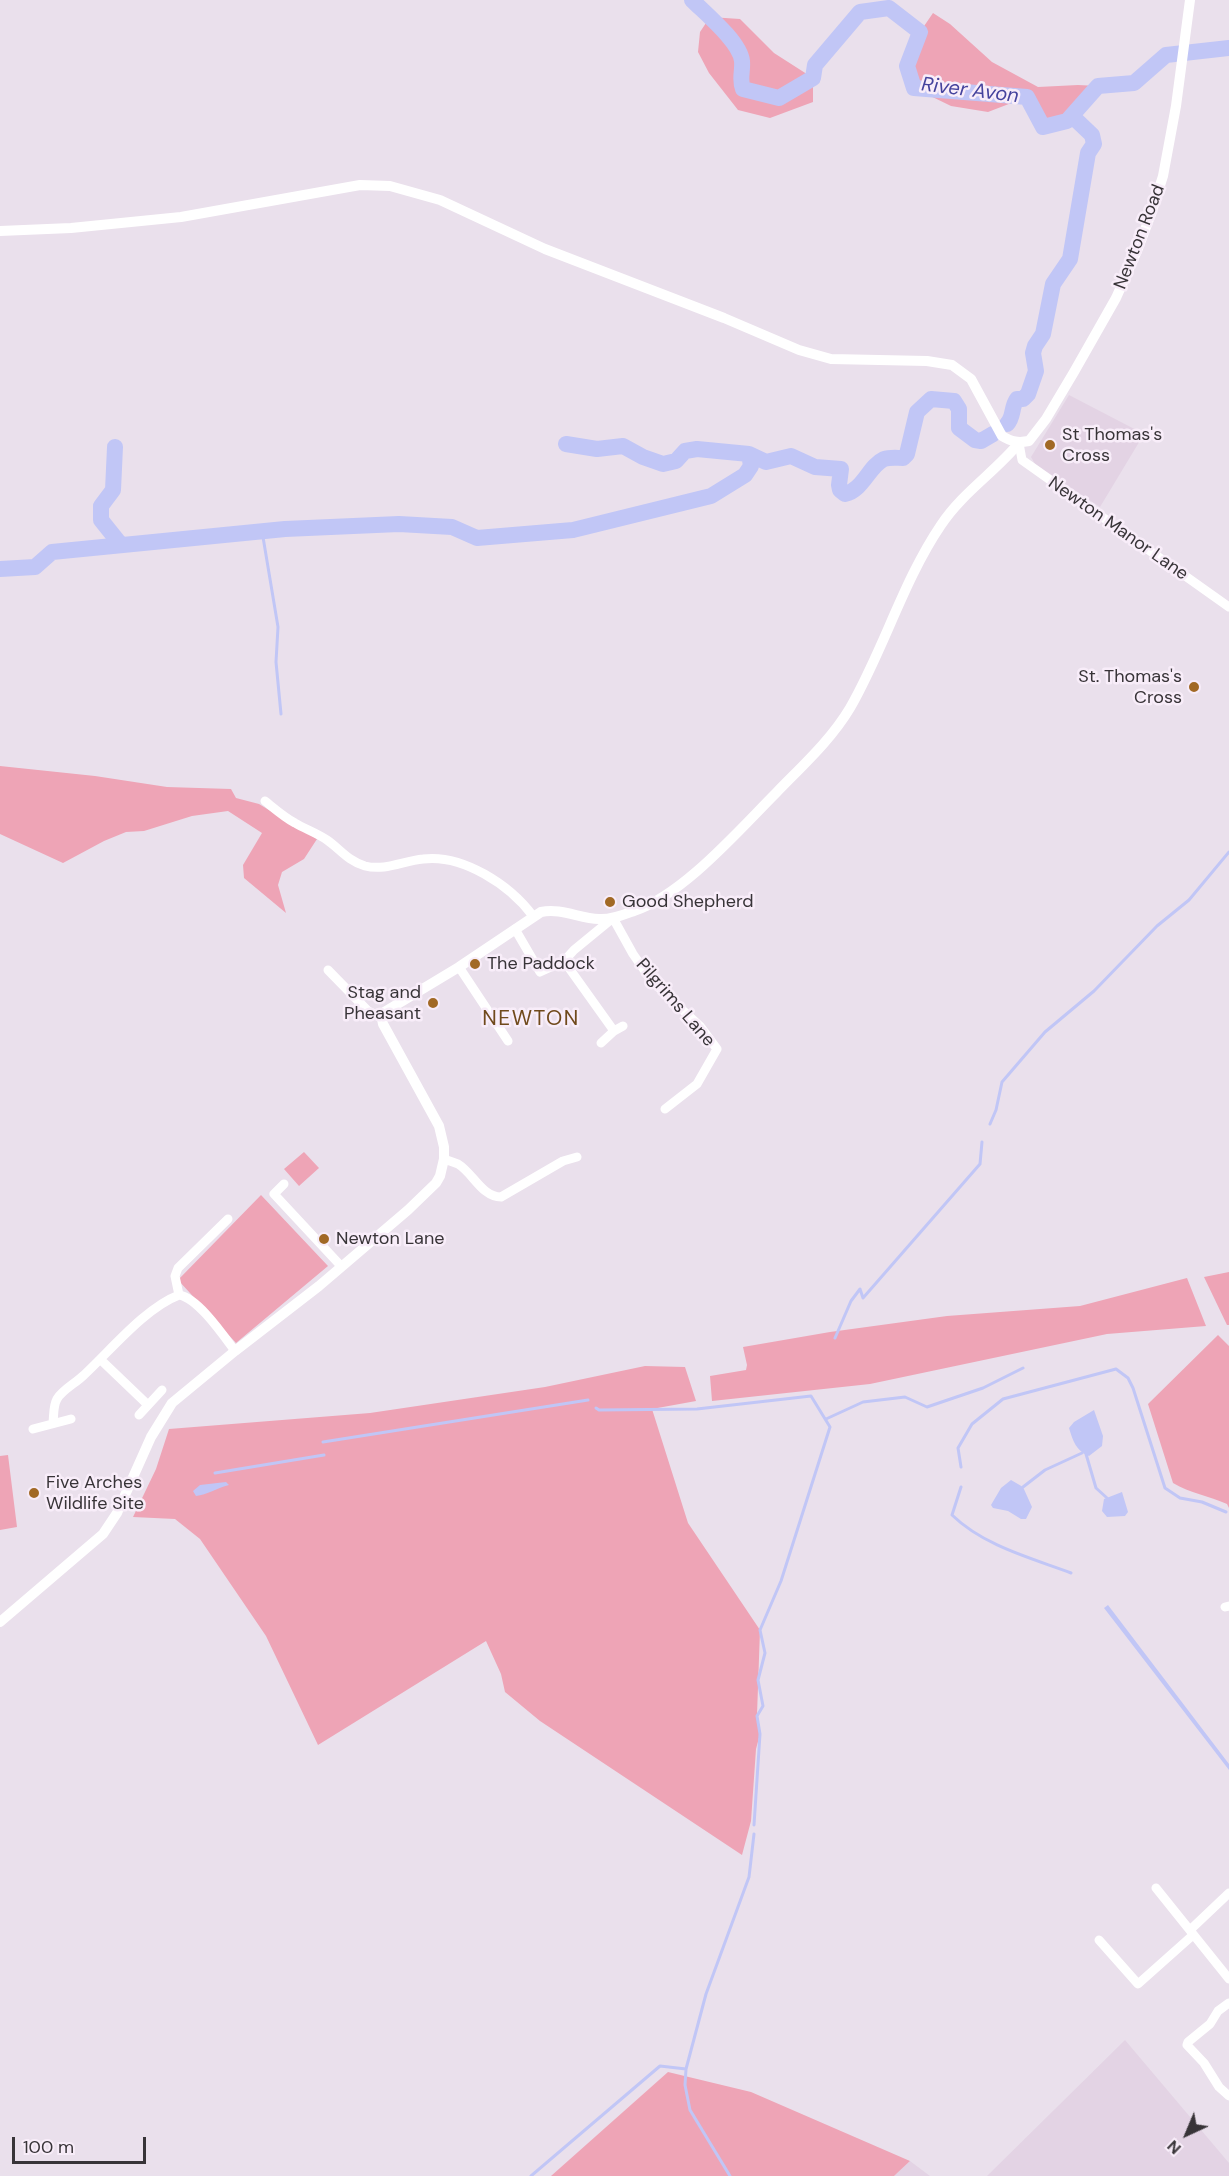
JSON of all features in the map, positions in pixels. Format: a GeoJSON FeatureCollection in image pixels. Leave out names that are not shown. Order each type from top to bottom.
{"type":"FeatureCollection","features":[{"type":"Feature","properties":{"kind":"street","name":"Newton Road"},"geometry":{"type":"LineString","coordinates":[[613,918],[655,903],[683,882],[732,837],[833,733],[850,707],[925,550],[942,523],[963,498],[1019,443],[1029,441],[1046,419],[1116,298],[1137,251],[1163,176],[1182,69],[1190,0]]}},
{"type":"Feature","properties":{"kind":"street"},"geometry":{"type":"LineString","coordinates":[[0,231],[72,228],[181,217],[360,185],[390,186],[440,200],[545,249],[800,350],[831,359],[927,361],[952,365],[971,379],[1002,436],[1019,443]]}},
{"type":"Feature","properties":{"kind":"street","name":"Newton Manor Lane"},"geometry":{"type":"LineString","coordinates":[[1019,443],[1022,460],[1229,607]]}},
{"type":"Feature","properties":{"kind":"street"},"geometry":{"type":"LineString","coordinates":[[265,801],[296,824],[330,842],[347,858],[357,863],[376,868],[423,859],[438,859],[462,865],[491,877],[510,890],[533,916]]}},
{"type":"Feature","properties":{"kind":"street"},"geometry":{"type":"LineString","coordinates":[[328,970],[368,1011],[382,1014],[459,967],[541,912],[552,910],[599,919],[613,918]]}},
{"type":"Feature","properties":{"kind":"street"},"geometry":{"type":"LineString","coordinates":[[515,929],[540,972],[564,961],[613,918]]}},
{"type":"Feature","properties":{"kind":"street","name":"Pilgrims Lane"},"geometry":{"type":"LineString","coordinates":[[613,918],[633,954],[649,976],[700,1026],[717,1049],[697,1084],[665,1109]]}},
{"type":"Feature","properties":{"kind":"street"},"geometry":{"type":"LineString","coordinates":[[564,961],[614,1031]]}},
{"type":"Feature","properties":{"kind":"street"},"geometry":{"type":"LineString","coordinates":[[459,967],[508,1041]]}},
{"type":"Feature","properties":{"kind":"street"},"geometry":{"type":"LineString","coordinates":[[0,1622],[103,1534],[117,1513],[155,1428],[172,1403],[320,1286],[429,1192],[440,1176],[444,1148],[439,1126],[382,1014]]}},
{"type":"Feature","properties":{"kind":"street"},"geometry":{"type":"LineString","coordinates":[[601,1043],[623,1026]]}},
{"type":"Feature","properties":{"kind":"street"},"geometry":{"type":"LineString","coordinates":[[444,1159],[458,1164],[489,1193],[501,1197],[562,1161],[577,1157]]}},
{"type":"Feature","properties":{"kind":"street"},"geometry":{"type":"LineString","coordinates":[[284,1184],[274,1194],[341,1266]]}},
{"type":"Feature","properties":{"kind":"street"},"geometry":{"type":"LineString","coordinates":[[179,1295],[175,1276],[178,1268],[228,1219]]}},
{"type":"Feature","properties":{"kind":"street"},"geometry":{"type":"LineString","coordinates":[[53,1422],[54,1407],[59,1396],[168,1299],[179,1295],[187,1296],[235,1351]]}},
{"type":"Feature","properties":{"kind":"street"},"geometry":{"type":"LineString","coordinates":[[101,1360],[148,1405]]}},
{"type":"Feature","properties":{"kind":"street"},"geometry":{"type":"LineString","coordinates":[[139,1415],[162,1390]]}},
{"type":"Feature","properties":{"kind":"street"},"geometry":{"type":"LineString","coordinates":[[33,1428],[71,1419]]}},
{"type":"Feature","properties":{"kind":"street"},"geometry":{"type":"LineString","coordinates":[[1156,1888],[1229,1979]]}},
{"type":"Feature","properties":{"kind":"street"},"geometry":{"type":"LineString","coordinates":[[1099,1940],[1138,1984],[1229,1893]]}},
{"type":"Feature","properties":{"kind":"street"},"geometry":{"type":"LineString","coordinates":[[1229,2003],[1218,2011],[1210,2024],[1187,2045],[1229,2096]]}},
{"type":"Feature","properties":{"kind":"shaded area"},"geometry":{"type":"Polygon","coordinates":[[[933,13],[950,24],[992,62],[1038,87],[1098,86],[1067,121],[1043,127],[1027,97],[988,112],[951,106],[914,88],[907,66],[920,32],[933,13]]]}},
{"type":"Feature","properties":{"kind":"shaded area"},"geometry":{"type":"Polygon","coordinates":[[[710,17],[740,19],[774,53],[813,78],[813,102],[770,118],[738,110],[709,73],[698,52],[700,32],[710,17]]]}},
{"type":"Feature","properties":{"kind":"shaded area"},"geometry":{"type":"Polygon","coordinates":[[[1069,395],[1144,434],[1100,507],[1035,464],[1031,457],[1069,395]]]}},
{"type":"Feature","properties":{"kind":"shaded area"},"geometry":{"type":"Polygon","coordinates":[[[0,766],[95,776],[167,787],[231,789],[236,798],[259,804],[317,839],[304,859],[282,872],[278,885],[286,913],[244,878],[243,865],[262,833],[228,811],[192,816],[144,831],[126,832],[63,863],[0,834],[0,766]]]}},
{"type":"Feature","properties":{"kind":"shaded area"},"geometry":{"type":"Polygon","coordinates":[[[304,1152],[319,1168],[299,1186],[284,1169],[304,1152]]]}},
{"type":"Feature","properties":{"kind":"shaded area"},"geometry":{"type":"Polygon","coordinates":[[[261,1195],[328,1266],[236,1343],[178,1280],[261,1195]]]}},
{"type":"Feature","properties":{"kind":"shaded area"},"geometry":{"type":"Polygon","coordinates":[[[1229,1272],[1229,1325],[1227,1325],[1204,1277],[1229,1272]]]}},
{"type":"Feature","properties":{"kind":"shaded area"},"geometry":{"type":"Polygon","coordinates":[[[1187,1278],[1206,1326],[1107,1334],[870,1384],[712,1401],[710,1376],[746,1370],[743,1347],[947,1316],[1080,1306],[1187,1278]]]}},
{"type":"Feature","properties":{"kind":"shaded area"},"geometry":{"type":"Polygon","coordinates":[[[1218,1335],[1229,1346],[1229,1508],[1227,1504],[1173,1483],[1148,1404],[1218,1335]]]}},
{"type":"Feature","properties":{"kind":"shaded area"},"geometry":{"type":"Polygon","coordinates":[[[645,1366],[685,1367],[696,1401],[652,1409],[688,1523],[760,1630],[757,1715],[760,1734],[756,1749],[751,1821],[742,1855],[540,1721],[505,1692],[501,1674],[486,1641],[318,1745],[266,1636],[200,1539],[175,1519],[133,1517],[156,1469],[169,1429],[370,1413],[545,1387],[645,1366]]]}},
{"type":"Feature","properties":{"kind":"shaded area"},"geometry":{"type":"Polygon","coordinates":[[[8,1455],[17,1527],[0,1530],[0,1456],[8,1455]]]}},
{"type":"Feature","properties":{"kind":"shaded area"},"geometry":{"type":"Polygon","coordinates":[[[1125,2040],[1229,2163],[1229,2176],[987,2176],[1125,2040]]]}},
{"type":"Feature","properties":{"kind":"shaded area"},"geometry":{"type":"Polygon","coordinates":[[[668,2072],[751,2092],[910,2161],[894,2176],[551,2176],[668,2072]]]}},
{"type":"Feature","properties":{"kind":"shaded area"},"geometry":{"type":"Polygon","coordinates":[[[910,2161],[930,2176],[894,2176],[910,2161]]]}},
{"type":"Feature","properties":{"kind":"water"},"geometry":{"type":"Polygon","coordinates":[[[1094,1410],[1103,1436],[1102,1446],[1089,1456],[1078,1448],[1069,1428],[1074,1422],[1094,1410]]]}},
{"type":"Feature","properties":{"kind":"water"},"geometry":{"type":"Polygon","coordinates":[[[1011,1480],[1023,1487],[1032,1507],[1026,1519],[1021,1519],[1008,1511],[993,1508],[991,1505],[1001,1488],[1011,1480]]]}},
{"type":"Feature","properties":{"kind":"water"},"geometry":{"type":"Polygon","coordinates":[[[226,1482],[229,1485],[204,1494],[196,1496],[193,1491],[200,1485],[226,1482]]]}},
{"type":"Feature","properties":{"kind":"water"},"geometry":{"type":"Polygon","coordinates":[[[1122,1492],[1128,1512],[1125,1516],[1107,1517],[1102,1511],[1104,1499],[1122,1492]]]}},
{"type":"Feature","properties":{"kind":"water"},"geometry":{"type":"Polygon","coordinates":[[[1108,1605],[1229,1764],[1229,1770],[1104,1608],[1108,1605]]]}},
{"type":"Feature","properties":{"kind":"waterway","name":"River Avon"},"geometry":{"type":"LineString","coordinates":[[692,0],[721,29],[740,53],[743,89],[779,98],[813,78],[815,65],[860,12],[889,8],[920,32],[907,66],[914,88],[1027,97],[1043,127],[1067,121],[1098,86],[1134,83],[1166,55],[1229,48]]}},
{"type":"Feature","properties":{"kind":"waterway"},"geometry":{"type":"LineString","coordinates":[[1007,424],[1017,399],[1023,399],[1028,394],[1036,371],[1033,353],[1043,334],[1053,284],[1070,259],[1088,153],[1094,144],[1092,135],[1072,116]]}},
{"type":"Feature","properties":{"kind":"waterway"},"geometry":{"type":"LineString","coordinates":[[0,569],[35,567],[52,552],[285,529],[399,524],[452,527],[477,538],[573,530],[711,496],[745,475],[751,466],[749,454],[766,462],[791,456],[815,467],[841,469],[839,485],[840,490],[845,494],[857,488],[879,462],[886,458],[903,458],[907,454],[917,412],[931,399],[954,401],[959,409],[959,428],[975,440],[981,441],[993,434]]}},
{"type":"Feature","properties":{"kind":"waterway"},"geometry":{"type":"LineString","coordinates":[[566,444],[597,449],[623,446],[643,457],[663,464],[676,461],[685,451],[697,449],[749,454]]}},
{"type":"Feature","properties":{"kind":"waterway"},"geometry":{"type":"LineString","coordinates":[[115,447],[113,490],[101,506],[101,520],[121,545]]}},
{"type":"Feature","properties":{"kind":"waterway"},"geometry":{"type":"LineString","coordinates":[[262,531],[278,627],[276,662],[281,714]]}},
{"type":"Feature","properties":{"kind":"waterway"},"geometry":{"type":"LineString","coordinates":[[990,1124],[996,1110],[1002,1082],[1045,1032],[1094,991],[1157,926],[1189,900],[1229,852]]}},
{"type":"Feature","properties":{"kind":"waterway"},"geometry":{"type":"LineString","coordinates":[[835,1338],[851,1301],[860,1289],[863,1298],[980,1164],[982,1142]]}},
{"type":"Feature","properties":{"kind":"waterway"},"geometry":{"type":"LineString","coordinates":[[826,1419],[863,1402],[905,1397],[927,1407],[983,1388],[1023,1368]]}},
{"type":"Feature","properties":{"kind":"waterway"},"geometry":{"type":"LineString","coordinates":[[961,1467],[958,1448],[972,1424],[1003,1399],[1116,1369],[1128,1378],[1133,1388],[1165,1488],[1180,1498],[1202,1502],[1226,1512]]}},
{"type":"Feature","properties":{"kind":"waterway"},"geometry":{"type":"LineString","coordinates":[[596,1408],[599,1410],[697,1409],[811,1396],[830,1427],[781,1581],[760,1630],[765,1653],[758,1680],[763,1706],[757,1716],[760,1734],[754,1825]]}},
{"type":"Feature","properties":{"kind":"waterway"},"geometry":{"type":"LineString","coordinates":[[323,1442],[588,1400]]}},
{"type":"Feature","properties":{"kind":"waterway"},"geometry":{"type":"LineString","coordinates":[[1023,1487],[1045,1470],[1082,1453]]}},
{"type":"Feature","properties":{"kind":"waterway"},"geometry":{"type":"LineString","coordinates":[[1086,1454],[1096,1488],[1107,1498]]}},
{"type":"Feature","properties":{"kind":"waterway"},"geometry":{"type":"LineString","coordinates":[[215,1473],[324,1455]]}},
{"type":"Feature","properties":{"kind":"waterway"},"geometry":{"type":"LineString","coordinates":[[961,1487],[952,1515],[965,1526],[1008,1550],[1071,1573]]}},
{"type":"Feature","properties":{"kind":"waterway"},"geometry":{"type":"LineString","coordinates":[[730,2176],[690,2110],[685,2085],[686,2069],[706,1994],[749,1877],[754,1834]]}},
{"type":"Feature","properties":{"kind":"waterway"},"geometry":{"type":"LineString","coordinates":[[531,2176],[660,2066],[686,2069]]}},
{"type":"Feature","properties":{"kind":"place","name":"St Thomas's Cross"},"geometry":{"type":"Point","coordinates":[1050,445]}},
{"type":"Feature","properties":{"kind":"place","name":"St. Thomas's Cross"},"geometry":{"type":"Point","coordinates":[1194,687]}},
{"type":"Feature","properties":{"kind":"place","name":"Good Shepherd"},"geometry":{"type":"Point","coordinates":[610,902]}},
{"type":"Feature","properties":{"kind":"place","name":"The Paddock"},"geometry":{"type":"Point","coordinates":[475,964]}},
{"type":"Feature","properties":{"kind":"place","name":"Stag and Pheasant"},"geometry":{"type":"Point","coordinates":[433,1003]}},
{"type":"Feature","properties":{"kind":"place","name":"Newton Lane"},"geometry":{"type":"Point","coordinates":[324,1239]}},
{"type":"Feature","properties":{"kind":"place","name":"Five Arches Wildlife Site"},"geometry":{"type":"Point","coordinates":[34,1493]}},
{"type":"Feature","properties":{"kind":"district","name":"NEWTON"},"geometry":{"type":"Point","coordinates":[531,1019]}}]}
